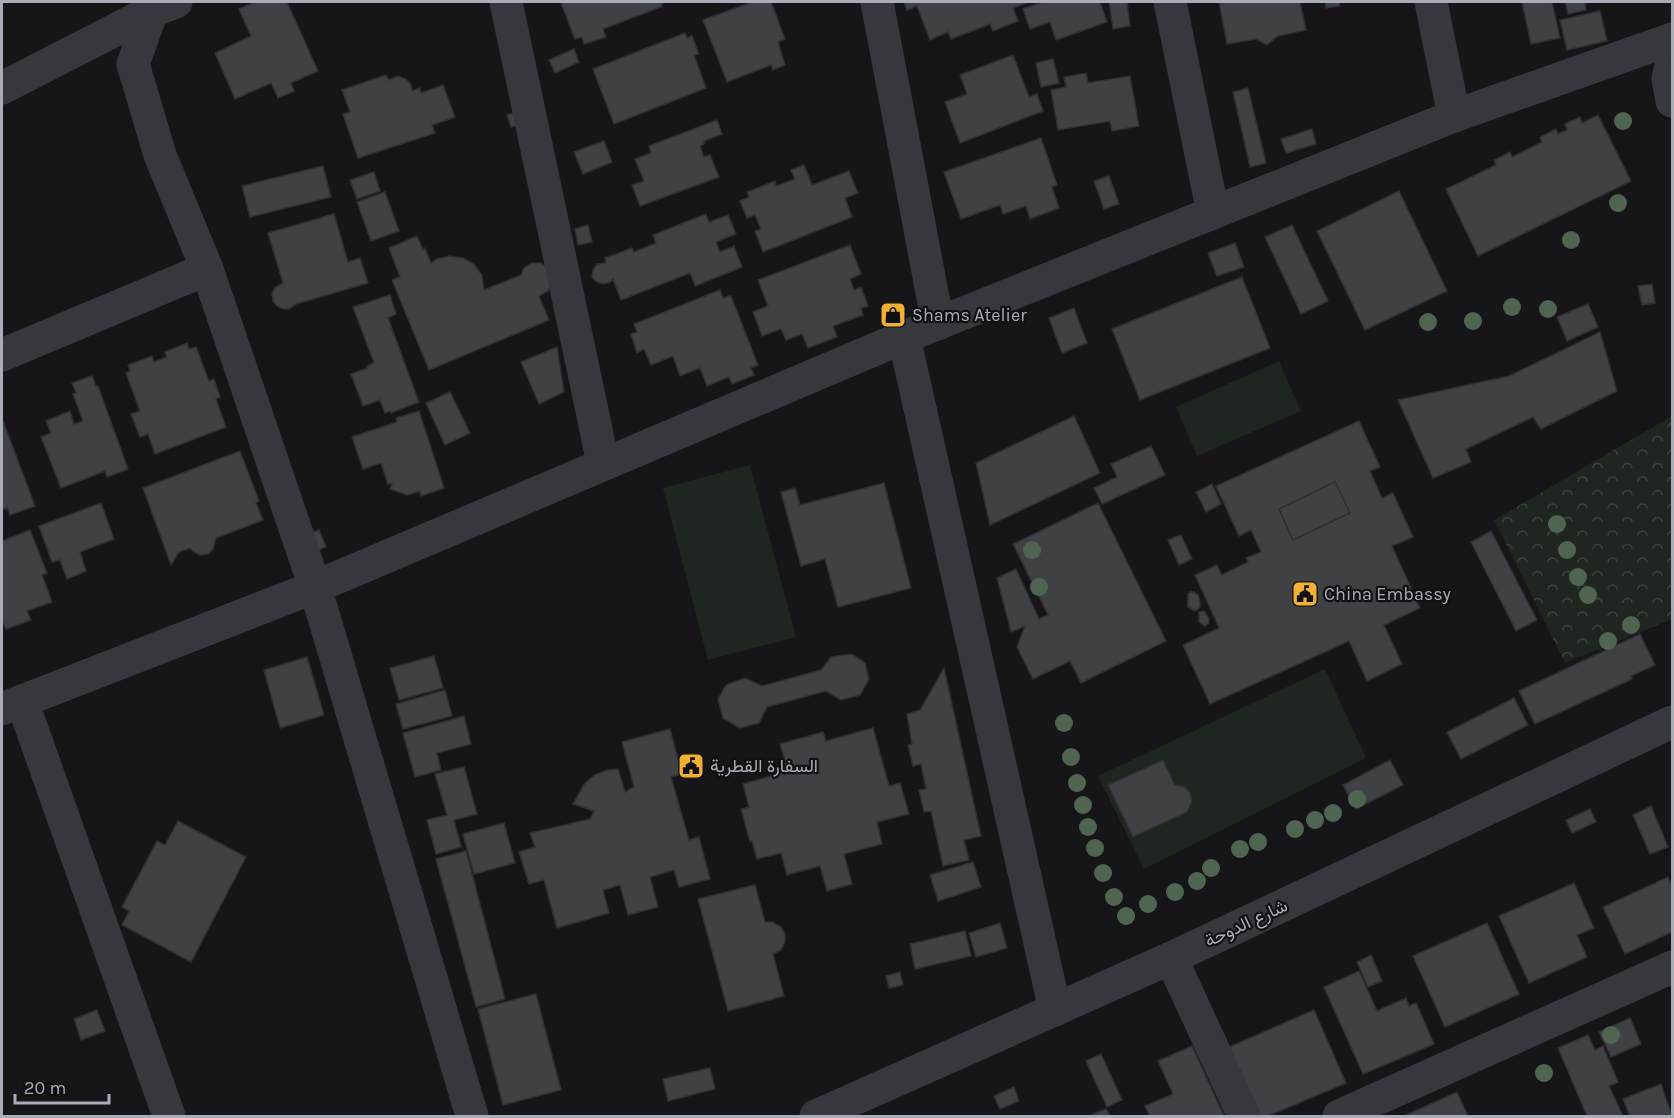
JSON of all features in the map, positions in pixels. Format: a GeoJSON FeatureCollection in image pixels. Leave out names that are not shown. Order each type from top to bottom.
{"type":"FeatureCollection","features":[{"type":"Feature","properties":{"kind":"street"},"geometry":{"type":"LineString","coordinates":[[506,2],[603,463]]}},
{"type":"Feature","properties":{"kind":"street"},"geometry":{"type":"LineString","coordinates":[[876,2],[938,324]]}},
{"type":"Feature","properties":{"kind":"street"},"geometry":{"type":"LineString","coordinates":[[1170,2],[1214,213]]}},
{"type":"Feature","properties":{"kind":"street"},"geometry":{"type":"LineString","coordinates":[[1431,2],[1454,116]]}},
{"type":"Feature","properties":{"kind":"street"},"geometry":{"type":"LineString","coordinates":[[2,88],[164,6]]}},
{"type":"Feature","properties":{"kind":"street"},"geometry":{"type":"LineString","coordinates":[[164,6],[133,64],[160,155],[207,269],[315,587],[472,1116]]}},
{"type":"Feature","properties":{"kind":"street"},"geometry":{"type":"LineString","coordinates":[[169,1116],[12,705],[315,587],[904,337],[1454,116],[1672,39]]}},
{"type":"Feature","properties":{"kind":"street"},"geometry":{"type":"LineString","coordinates":[[1672,60],[1668,79],[1672,101]]}},
{"type":"Feature","properties":{"kind":"street"},"geometry":{"type":"LineString","coordinates":[[2,356],[207,269]]}},
{"type":"Feature","properties":{"kind":"street"},"geometry":{"type":"LineString","coordinates":[[904,337],[1055,1010]]}},
{"type":"Feature","properties":{"kind":"street","name":"شارع الدوحة"},"geometry":{"type":"LineString","coordinates":[[816,1116],[1171,958],[1672,722]]}},
{"type":"Feature","properties":{"kind":"street"},"geometry":{"type":"LineString","coordinates":[[1171,958],[1244,1116]]}},
{"type":"Feature","properties":{"kind":"street"},"geometry":{"type":"LineString","coordinates":[[1339,1116],[1672,967]]}},
{"type":"Feature","properties":{"kind":"green space"},"geometry":{"type":"Polygon","coordinates":[[[1279,361],[1301,411],[1197,456],[1176,407],[1279,361]]]}},
{"type":"Feature","properties":{"kind":"green space"},"geometry":{"type":"Polygon","coordinates":[[[1672,416],[1672,619],[1565,663],[1494,520],[1672,416]]]}},
{"type":"Feature","properties":{"kind":"green space"},"geometry":{"type":"Polygon","coordinates":[[[750,465],[796,637],[708,660],[663,488],[750,465]]]}},
{"type":"Feature","properties":{"kind":"green space"},"geometry":{"type":"Polygon","coordinates":[[[1325,669],[1366,758],[1144,869],[1098,776],[1325,669]]]}},
{"type":"Feature","properties":{"kind":"building"},"geometry":{"type":"Polygon","coordinates":[[[255,2],[287,2],[318,71],[291,83],[294,91],[278,98],[271,83],[235,99],[215,53],[251,36],[239,9],[255,2]]]}},
{"type":"Feature","properties":{"kind":"building"},"geometry":{"type":"Polygon","coordinates":[[[663,2],[661,7],[603,29],[606,37],[584,44],[582,37],[575,39],[561,3],[663,2]]]}},
{"type":"Feature","properties":{"kind":"building"},"geometry":{"type":"Polygon","coordinates":[[[752,2],[771,2],[785,39],[778,42],[785,65],[773,70],[771,65],[727,82],[703,20],[752,2]]]}},
{"type":"Feature","properties":{"kind":"building"},"geometry":{"type":"Polygon","coordinates":[[[904,2],[1027,3],[1013,8],[1018,21],[993,31],[990,24],[951,39],[948,32],[930,40],[917,6],[907,10],[904,2]]]}},
{"type":"Feature","properties":{"kind":"building"},"geometry":{"type":"Polygon","coordinates":[[[1042,2],[1100,2],[1107,22],[1056,40],[1050,22],[1030,29],[1023,9],[1042,2]]]}},
{"type":"Feature","properties":{"kind":"building"},"geometry":{"type":"Polygon","coordinates":[[[1109,2],[1127,2],[1130,26],[1113,29],[1109,2]]]}},
{"type":"Feature","properties":{"kind":"building"},"geometry":{"type":"Polygon","coordinates":[[[1219,2],[1300,2],[1306,30],[1278,36],[1267,45],[1256,39],[1227,44],[1219,2]]]}},
{"type":"Feature","properties":{"kind":"building"},"geometry":{"type":"Polygon","coordinates":[[[1325,2],[1339,2],[1340,6],[1326,8],[1325,2]]]}},
{"type":"Feature","properties":{"kind":"building"},"geometry":{"type":"Polygon","coordinates":[[[1522,2],[1552,2],[1560,38],[1531,44],[1522,2]]]}},
{"type":"Feature","properties":{"kind":"building"},"geometry":{"type":"Polygon","coordinates":[[[1565,2],[1593,2],[1585,3],[1586,10],[1568,14],[1565,2]]]}},
{"type":"Feature","properties":{"kind":"building"},"geometry":{"type":"Polygon","coordinates":[[[1600,11],[1607,41],[1567,50],[1560,20],[1600,11]]]}},
{"type":"Feature","properties":{"kind":"building"},"geometry":{"type":"Polygon","coordinates":[[[685,33],[687,38],[692,36],[699,54],[694,55],[706,88],[614,124],[593,69],[685,33]]]}},
{"type":"Feature","properties":{"kind":"building"},"geometry":{"type":"Polygon","coordinates":[[[574,49],[579,62],[555,73],[549,60],[574,49]]]}},
{"type":"Feature","properties":{"kind":"building"},"geometry":{"type":"Polygon","coordinates":[[[1013,55],[1029,97],[1037,94],[1043,111],[960,143],[945,102],[967,94],[960,75],[1013,55]]]}},
{"type":"Feature","properties":{"kind":"building"},"geometry":{"type":"Polygon","coordinates":[[[1053,59],[1059,83],[1041,87],[1036,63],[1053,59]]]}},
{"type":"Feature","properties":{"kind":"building"},"geometry":{"type":"Polygon","coordinates":[[[1086,73],[1088,83],[1130,76],[1139,126],[1112,131],[1110,121],[1058,130],[1051,90],[1066,87],[1064,77],[1086,73]]]}},
{"type":"Feature","properties":{"kind":"building"},"geometry":{"type":"Polygon","coordinates":[[[386,75],[389,80],[398,76],[406,79],[412,91],[420,88],[421,93],[443,85],[455,117],[432,125],[435,133],[358,158],[343,114],[350,112],[342,90],[386,75]]]}},
{"type":"Feature","properties":{"kind":"building"},"geometry":{"type":"Polygon","coordinates":[[[1248,88],[1266,163],[1250,167],[1233,92],[1248,88]]]}},
{"type":"Feature","properties":{"kind":"building"},"geometry":{"type":"Polygon","coordinates":[[[518,112],[523,124],[511,127],[507,115],[518,112]]]}},
{"type":"Feature","properties":{"kind":"building"},"geometry":{"type":"Polygon","coordinates":[[[1598,115],[1631,181],[1478,256],[1446,189],[1496,165],[1494,160],[1510,152],[1512,157],[1542,142],[1540,137],[1556,129],[1558,134],[1567,130],[1565,124],[1580,117],[1582,123],[1598,115]]]}},
{"type":"Feature","properties":{"kind":"building"},"geometry":{"type":"Polygon","coordinates":[[[717,120],[722,134],[704,141],[705,143],[700,146],[704,157],[710,155],[719,177],[640,206],[632,185],[644,181],[635,159],[651,153],[649,146],[717,120]]]}},
{"type":"Feature","properties":{"kind":"building"},"geometry":{"type":"Polygon","coordinates":[[[1312,129],[1316,144],[1286,153],[1281,139],[1312,129]]]}},
{"type":"Feature","properties":{"kind":"building"},"geometry":{"type":"Polygon","coordinates":[[[1041,138],[1057,185],[1052,187],[1059,208],[1030,219],[1026,206],[1003,214],[1000,205],[961,219],[944,172],[1041,138]]]}},
{"type":"Feature","properties":{"kind":"building"},"geometry":{"type":"Polygon","coordinates":[[[604,141],[612,162],[583,174],[574,152],[604,141]]]}},
{"type":"Feature","properties":{"kind":"building"},"geometry":{"type":"Polygon","coordinates":[[[804,165],[812,185],[849,171],[858,193],[845,198],[852,217],[763,252],[755,231],[761,229],[755,215],[747,218],[740,201],[749,197],[747,192],[775,181],[776,186],[795,179],[791,170],[804,165]]]}},
{"type":"Feature","properties":{"kind":"building"},"geometry":{"type":"Polygon","coordinates":[[[323,166],[331,197],[250,217],[242,186],[323,166]]]}},
{"type":"Feature","properties":{"kind":"building"},"geometry":{"type":"Polygon","coordinates":[[[374,172],[380,191],[357,199],[350,180],[374,172]]]}},
{"type":"Feature","properties":{"kind":"building"},"geometry":{"type":"Polygon","coordinates":[[[1109,176],[1119,204],[1104,209],[1094,181],[1109,176]]]}},
{"type":"Feature","properties":{"kind":"building"},"geometry":{"type":"Polygon","coordinates":[[[1399,191],[1447,291],[1365,330],[1317,231],[1399,191]]]}},
{"type":"Feature","properties":{"kind":"building"},"geometry":{"type":"Polygon","coordinates":[[[385,192],[399,231],[371,241],[357,202],[385,192]]]}},
{"type":"Feature","properties":{"kind":"building"},"geometry":{"type":"Polygon","coordinates":[[[334,214],[348,262],[360,258],[368,283],[296,304],[289,309],[277,306],[273,301],[272,293],[283,283],[268,233],[334,214]]]}},
{"type":"Feature","properties":{"kind":"building"},"geometry":{"type":"Polygon","coordinates":[[[706,214],[709,222],[728,215],[736,234],[716,242],[720,252],[734,246],[742,267],[695,286],[690,273],[621,300],[613,279],[603,284],[592,277],[597,264],[606,263],[605,258],[632,248],[634,252],[656,243],[653,235],[706,214]]]}},
{"type":"Feature","properties":{"kind":"building"},"geometry":{"type":"Polygon","coordinates":[[[588,225],[592,242],[578,245],[575,229],[588,225]]]}},
{"type":"Feature","properties":{"kind":"building"},"geometry":{"type":"Polygon","coordinates":[[[1292,225],[1328,301],[1301,314],[1265,237],[1292,225]]]}},
{"type":"Feature","properties":{"kind":"building"},"geometry":{"type":"Polygon","coordinates":[[[417,236],[431,263],[450,256],[463,258],[474,264],[482,275],[484,290],[521,275],[524,268],[532,263],[541,263],[548,268],[553,284],[548,291],[539,296],[549,320],[429,370],[392,280],[400,277],[389,248],[417,236]]]}},
{"type":"Feature","properties":{"kind":"building"},"geometry":{"type":"Polygon","coordinates":[[[1235,243],[1244,267],[1217,276],[1208,253],[1235,243]]]}},
{"type":"Feature","properties":{"kind":"building"},"geometry":{"type":"Polygon","coordinates":[[[850,245],[861,274],[850,279],[854,290],[861,287],[868,306],[861,308],[863,315],[833,326],[837,337],[808,348],[802,334],[786,340],[781,329],[762,336],[753,312],[768,306],[758,280],[850,245]]]}},
{"type":"Feature","properties":{"kind":"building"},"geometry":{"type":"Polygon","coordinates":[[[1242,277],[1270,348],[1140,400],[1112,329],[1242,277]]]}},
{"type":"Feature","properties":{"kind":"building"},"geometry":{"type":"Polygon","coordinates":[[[1652,284],[1655,303],[1642,305],[1638,286],[1652,284]]]}},
{"type":"Feature","properties":{"kind":"building"},"geometry":{"type":"Polygon","coordinates":[[[720,290],[723,298],[731,296],[758,365],[751,368],[754,375],[732,384],[729,377],[707,386],[700,368],[680,376],[673,356],[651,365],[644,349],[637,353],[631,334],[637,332],[634,324],[720,290]]]}},
{"type":"Feature","properties":{"kind":"building"},"geometry":{"type":"Polygon","coordinates":[[[390,295],[396,314],[388,318],[419,402],[391,413],[390,411],[385,413],[380,400],[363,406],[351,374],[368,368],[367,366],[374,363],[353,307],[390,295]]]}},
{"type":"Feature","properties":{"kind":"building"},"geometry":{"type":"Polygon","coordinates":[[[1588,304],[1598,327],[1567,341],[1557,317],[1588,304]]]}},
{"type":"Feature","properties":{"kind":"building"},"geometry":{"type":"Polygon","coordinates":[[[1074,308],[1087,343],[1062,353],[1049,318],[1074,308]]]}},
{"type":"Feature","properties":{"kind":"building"},"geometry":{"type":"Polygon","coordinates":[[[1600,332],[1617,391],[1541,429],[1533,417],[1466,449],[1471,462],[1433,478],[1398,400],[1509,376],[1600,332]]]}},
{"type":"Feature","properties":{"kind":"building"},"geometry":{"type":"Polygon","coordinates":[[[187,343],[189,349],[196,347],[209,381],[214,379],[220,397],[216,399],[226,427],[155,454],[148,434],[140,437],[131,414],[140,411],[126,373],[130,371],[128,365],[152,356],[154,362],[167,357],[165,352],[187,343]]]}},
{"type":"Feature","properties":{"kind":"building"},"geometry":{"type":"Polygon","coordinates":[[[557,347],[564,392],[539,404],[521,362],[557,347]]]}},
{"type":"Feature","properties":{"kind":"building"},"geometry":{"type":"Polygon","coordinates":[[[92,376],[98,386],[128,469],[107,477],[105,471],[61,488],[41,437],[51,433],[46,421],[70,411],[74,424],[83,421],[73,394],[76,393],[72,383],[92,376]]]}},
{"type":"Feature","properties":{"kind":"building"},"geometry":{"type":"Polygon","coordinates":[[[450,392],[470,433],[445,445],[426,403],[450,392]]]}},
{"type":"Feature","properties":{"kind":"building"},"geometry":{"type":"Polygon","coordinates":[[[419,411],[444,488],[421,496],[420,491],[407,495],[390,489],[392,483],[388,484],[381,463],[363,469],[352,437],[397,422],[396,418],[419,411]]]}},
{"type":"Feature","properties":{"kind":"building"},"geometry":{"type":"Polygon","coordinates":[[[1074,416],[1100,473],[990,525],[976,463],[1074,416]]]}},
{"type":"Feature","properties":{"kind":"building"},"geometry":{"type":"Polygon","coordinates":[[[2,418],[35,506],[10,515],[7,508],[2,510],[2,418]]]}},
{"type":"Feature","properties":{"kind":"building"},"geometry":{"type":"Polygon","coordinates":[[[1359,421],[1380,467],[1370,471],[1382,498],[1393,493],[1413,537],[1392,546],[1420,608],[1384,625],[1402,664],[1367,681],[1349,641],[1210,704],[1183,645],[1219,628],[1195,575],[1217,565],[1222,575],[1248,562],[1246,558],[1261,552],[1251,530],[1239,536],[1216,486],[1359,421]],[[1335,482],[1279,509],[1293,540],[1350,513],[1335,482]]]}},
{"type":"Feature","properties":{"kind":"building"},"geometry":{"type":"Polygon","coordinates":[[[1151,446],[1165,475],[1102,504],[1094,488],[1117,477],[1111,464],[1151,446]]]}},
{"type":"Feature","properties":{"kind":"building"},"geometry":{"type":"Polygon","coordinates":[[[240,451],[259,501],[256,503],[263,520],[216,538],[213,549],[208,554],[200,555],[190,548],[179,552],[171,565],[143,488],[240,451]]]}},
{"type":"Feature","properties":{"kind":"building"},"geometry":{"type":"Polygon","coordinates":[[[1335,482],[1350,513],[1293,540],[1279,509],[1335,482]]]}},
{"type":"Feature","properties":{"kind":"building"},"geometry":{"type":"Polygon","coordinates":[[[884,483],[911,588],[838,607],[825,559],[801,566],[781,492],[795,488],[800,505],[884,483]]]}},
{"type":"Feature","properties":{"kind":"building"},"geometry":{"type":"Polygon","coordinates":[[[1212,484],[1221,504],[1206,512],[1196,492],[1212,484]]]}},
{"type":"Feature","properties":{"kind":"building"},"geometry":{"type":"Polygon","coordinates":[[[101,503],[114,539],[80,552],[86,571],[67,579],[60,560],[52,562],[39,526],[101,503]]]}},
{"type":"Feature","properties":{"kind":"building"},"geometry":{"type":"Polygon","coordinates":[[[1098,503],[1166,641],[1081,683],[1070,661],[1033,679],[1017,647],[1025,626],[1011,632],[997,578],[1016,569],[1039,619],[1048,615],[1013,544],[1098,503]]]}},
{"type":"Feature","properties":{"kind":"building"},"geometry":{"type":"Polygon","coordinates":[[[30,530],[47,573],[42,575],[52,602],[27,611],[31,620],[6,629],[2,621],[2,541],[30,530]]]}},
{"type":"Feature","properties":{"kind":"building"},"geometry":{"type":"Polygon","coordinates":[[[319,530],[326,547],[312,552],[306,535],[319,530]]]}},
{"type":"Feature","properties":{"kind":"building"},"geometry":{"type":"Polygon","coordinates":[[[1491,531],[1537,620],[1516,631],[1471,542],[1491,531]]]}},
{"type":"Feature","properties":{"kind":"building"},"geometry":{"type":"Polygon","coordinates":[[[1181,535],[1192,559],[1179,565],[1168,540],[1181,535]]]}},
{"type":"Feature","properties":{"kind":"building"},"geometry":{"type":"Polygon","coordinates":[[[1190,592],[1198,595],[1200,602],[1200,607],[1195,611],[1188,607],[1190,592]]]}},
{"type":"Feature","properties":{"kind":"building"},"geometry":{"type":"Polygon","coordinates":[[[1204,611],[1209,619],[1209,623],[1205,626],[1199,622],[1199,612],[1204,611]]]}},
{"type":"Feature","properties":{"kind":"building"},"geometry":{"type":"Polygon","coordinates":[[[1640,634],[1655,665],[1631,676],[1632,679],[1535,724],[1519,691],[1640,634]]]}},
{"type":"Feature","properties":{"kind":"building"},"geometry":{"type":"Polygon","coordinates":[[[852,654],[865,663],[869,679],[860,695],[841,700],[826,691],[767,707],[759,723],[739,728],[723,718],[718,699],[726,685],[745,678],[762,686],[821,670],[831,657],[852,654]]]}},
{"type":"Feature","properties":{"kind":"building"},"geometry":{"type":"Polygon","coordinates":[[[434,656],[443,688],[399,700],[390,668],[434,656]]]}},
{"type":"Feature","properties":{"kind":"building"},"geometry":{"type":"Polygon","coordinates":[[[307,657],[324,715],[280,728],[264,670],[307,657]]]}},
{"type":"Feature","properties":{"kind":"building"},"geometry":{"type":"Polygon","coordinates":[[[944,668],[981,836],[964,840],[969,860],[943,866],[931,811],[924,812],[919,790],[926,789],[921,764],[913,766],[908,745],[912,744],[907,714],[920,710],[944,668]]]}},
{"type":"Feature","properties":{"kind":"building"},"geometry":{"type":"Polygon","coordinates":[[[445,690],[452,716],[403,729],[396,704],[445,690]]]}},
{"type":"Feature","properties":{"kind":"building"},"geometry":{"type":"Polygon","coordinates":[[[1514,698],[1528,725],[1461,759],[1447,732],[1514,698]]]}},
{"type":"Feature","properties":{"kind":"building"},"geometry":{"type":"Polygon","coordinates":[[[464,716],[471,744],[437,753],[441,770],[415,777],[403,733],[464,716]]]}},
{"type":"Feature","properties":{"kind":"building"},"geometry":{"type":"Polygon","coordinates":[[[873,728],[889,786],[900,783],[909,814],[877,822],[882,844],[844,854],[852,884],[827,891],[820,866],[787,875],[781,853],[757,859],[741,809],[749,807],[743,784],[788,771],[780,744],[823,732],[826,741],[873,728]]]}},
{"type":"Feature","properties":{"kind":"building"},"geometry":{"type":"Polygon","coordinates":[[[670,729],[682,774],[671,777],[689,840],[699,837],[710,879],[679,887],[674,870],[650,877],[658,907],[628,915],[620,885],[603,890],[609,913],[557,928],[544,880],[529,884],[519,852],[535,847],[530,833],[590,819],[594,811],[573,804],[585,783],[595,775],[607,770],[618,769],[625,792],[634,787],[622,742],[670,729]]]}},
{"type":"Feature","properties":{"kind":"building"},"geometry":{"type":"Polygon","coordinates":[[[1163,760],[1175,785],[1185,787],[1192,801],[1187,812],[1133,837],[1108,785],[1163,760]]]}},
{"type":"Feature","properties":{"kind":"building"},"geometry":{"type":"Polygon","coordinates":[[[1390,760],[1403,785],[1356,809],[1343,785],[1390,760]]]}},
{"type":"Feature","properties":{"kind":"building"},"geometry":{"type":"Polygon","coordinates":[[[464,767],[477,814],[454,820],[461,847],[436,854],[427,820],[447,815],[435,774],[464,767]]]}},
{"type":"Feature","properties":{"kind":"building"},"geometry":{"type":"Polygon","coordinates":[[[1651,806],[1668,847],[1650,854],[1633,815],[1651,806]]]}},
{"type":"Feature","properties":{"kind":"building"},"geometry":{"type":"Polygon","coordinates":[[[1590,809],[1596,822],[1572,833],[1566,820],[1590,809]]]}},
{"type":"Feature","properties":{"kind":"building"},"geometry":{"type":"Polygon","coordinates":[[[178,821],[246,857],[191,962],[122,925],[129,911],[122,907],[157,841],[165,845],[178,821]]]}},
{"type":"Feature","properties":{"kind":"building"},"geometry":{"type":"Polygon","coordinates":[[[504,823],[515,863],[474,874],[463,834],[504,823]]]}},
{"type":"Feature","properties":{"kind":"building"},"geometry":{"type":"Polygon","coordinates":[[[466,851],[505,999],[476,1007],[436,859],[466,851]]]}},
{"type":"Feature","properties":{"kind":"building"},"geometry":{"type":"Polygon","coordinates":[[[973,862],[981,887],[938,901],[930,875],[973,862]]]}},
{"type":"Feature","properties":{"kind":"building"},"geometry":{"type":"Polygon","coordinates":[[[1668,877],[1672,887],[1672,932],[1625,954],[1603,907],[1668,877]]]}},
{"type":"Feature","properties":{"kind":"building"},"geometry":{"type":"Polygon","coordinates":[[[1574,883],[1594,928],[1577,935],[1587,957],[1529,983],[1499,916],[1574,883]]]}},
{"type":"Feature","properties":{"kind":"building"},"geometry":{"type":"Polygon","coordinates":[[[755,885],[765,922],[773,922],[781,927],[785,934],[785,942],[781,950],[773,954],[784,996],[728,1011],[698,899],[755,885]]]}},
{"type":"Feature","properties":{"kind":"building"},"geometry":{"type":"Polygon","coordinates":[[[1000,923],[1007,948],[976,957],[969,933],[1000,923]]]}},
{"type":"Feature","properties":{"kind":"building"},"geometry":{"type":"Polygon","coordinates":[[[1487,923],[1519,994],[1445,1027],[1413,956],[1487,923]]]}},
{"type":"Feature","properties":{"kind":"building"},"geometry":{"type":"Polygon","coordinates":[[[965,931],[971,956],[915,969],[910,944],[965,931]]]}},
{"type":"Feature","properties":{"kind":"building"},"geometry":{"type":"Polygon","coordinates":[[[1371,955],[1382,981],[1368,987],[1357,962],[1371,955]]]}},
{"type":"Feature","properties":{"kind":"building"},"geometry":{"type":"Polygon","coordinates":[[[1359,971],[1377,1011],[1406,998],[1409,1006],[1416,1003],[1434,1044],[1363,1074],[1324,987],[1359,971]]]}},
{"type":"Feature","properties":{"kind":"building"},"geometry":{"type":"Polygon","coordinates":[[[900,972],[903,985],[889,988],[886,976],[900,972]]]}},
{"type":"Feature","properties":{"kind":"building"},"geometry":{"type":"Polygon","coordinates":[[[536,994],[561,1090],[503,1105],[478,1009],[536,994]]]}},
{"type":"Feature","properties":{"kind":"building"},"geometry":{"type":"Polygon","coordinates":[[[97,1010],[105,1031],[81,1040],[74,1019],[97,1010]]]}},
{"type":"Feature","properties":{"kind":"building"},"geometry":{"type":"Polygon","coordinates":[[[1314,1010],[1346,1083],[1268,1116],[1257,1116],[1227,1048],[1314,1010]]]}},
{"type":"Feature","properties":{"kind":"building"},"geometry":{"type":"Polygon","coordinates":[[[1630,1018],[1641,1044],[1611,1057],[1599,1032],[1630,1018]]]}},
{"type":"Feature","properties":{"kind":"building"},"geometry":{"type":"Polygon","coordinates":[[[1588,1035],[1595,1050],[1603,1046],[1618,1082],[1609,1086],[1623,1116],[1587,1116],[1558,1048],[1588,1035]]]}},
{"type":"Feature","properties":{"kind":"building"},"geometry":{"type":"Polygon","coordinates":[[[1192,1046],[1224,1116],[1150,1116],[1145,1106],[1173,1094],[1158,1061],[1192,1046]]]}},
{"type":"Feature","properties":{"kind":"building"},"geometry":{"type":"Polygon","coordinates":[[[1101,1054],[1122,1100],[1107,1107],[1086,1061],[1101,1054]]]}},
{"type":"Feature","properties":{"kind":"building"},"geometry":{"type":"Polygon","coordinates":[[[710,1068],[715,1089],[668,1101],[663,1079],[710,1068]]]}},
{"type":"Feature","properties":{"kind":"building"},"geometry":{"type":"Polygon","coordinates":[[[1661,1084],[1672,1116],[1630,1116],[1623,1099],[1661,1084]]]}},
{"type":"Feature","properties":{"kind":"building"},"geometry":{"type":"Polygon","coordinates":[[[1014,1087],[1019,1101],[1000,1109],[994,1096],[1014,1087]]]}},
{"type":"Feature","properties":{"kind":"building"},"geometry":{"type":"Polygon","coordinates":[[[1457,1092],[1468,1116],[1404,1116],[1457,1092]]]}},
{"type":"Feature","properties":{"kind":"building"},"geometry":{"type":"Polygon","coordinates":[[[1106,1109],[1110,1116],[1088,1116],[1106,1109]]]}},
{"type":"Feature","properties":{"kind":"place","name":"Shams Atelier"},"geometry":{"type":"Point","coordinates":[893,315]}},
{"type":"Feature","properties":{"kind":"place","name":"China Embassy"},"geometry":{"type":"Point","coordinates":[1305,594]}},
{"type":"Feature","properties":{"kind":"place","name":"السفارة القطرية"},"geometry":{"type":"Point","coordinates":[691,766]}}]}
